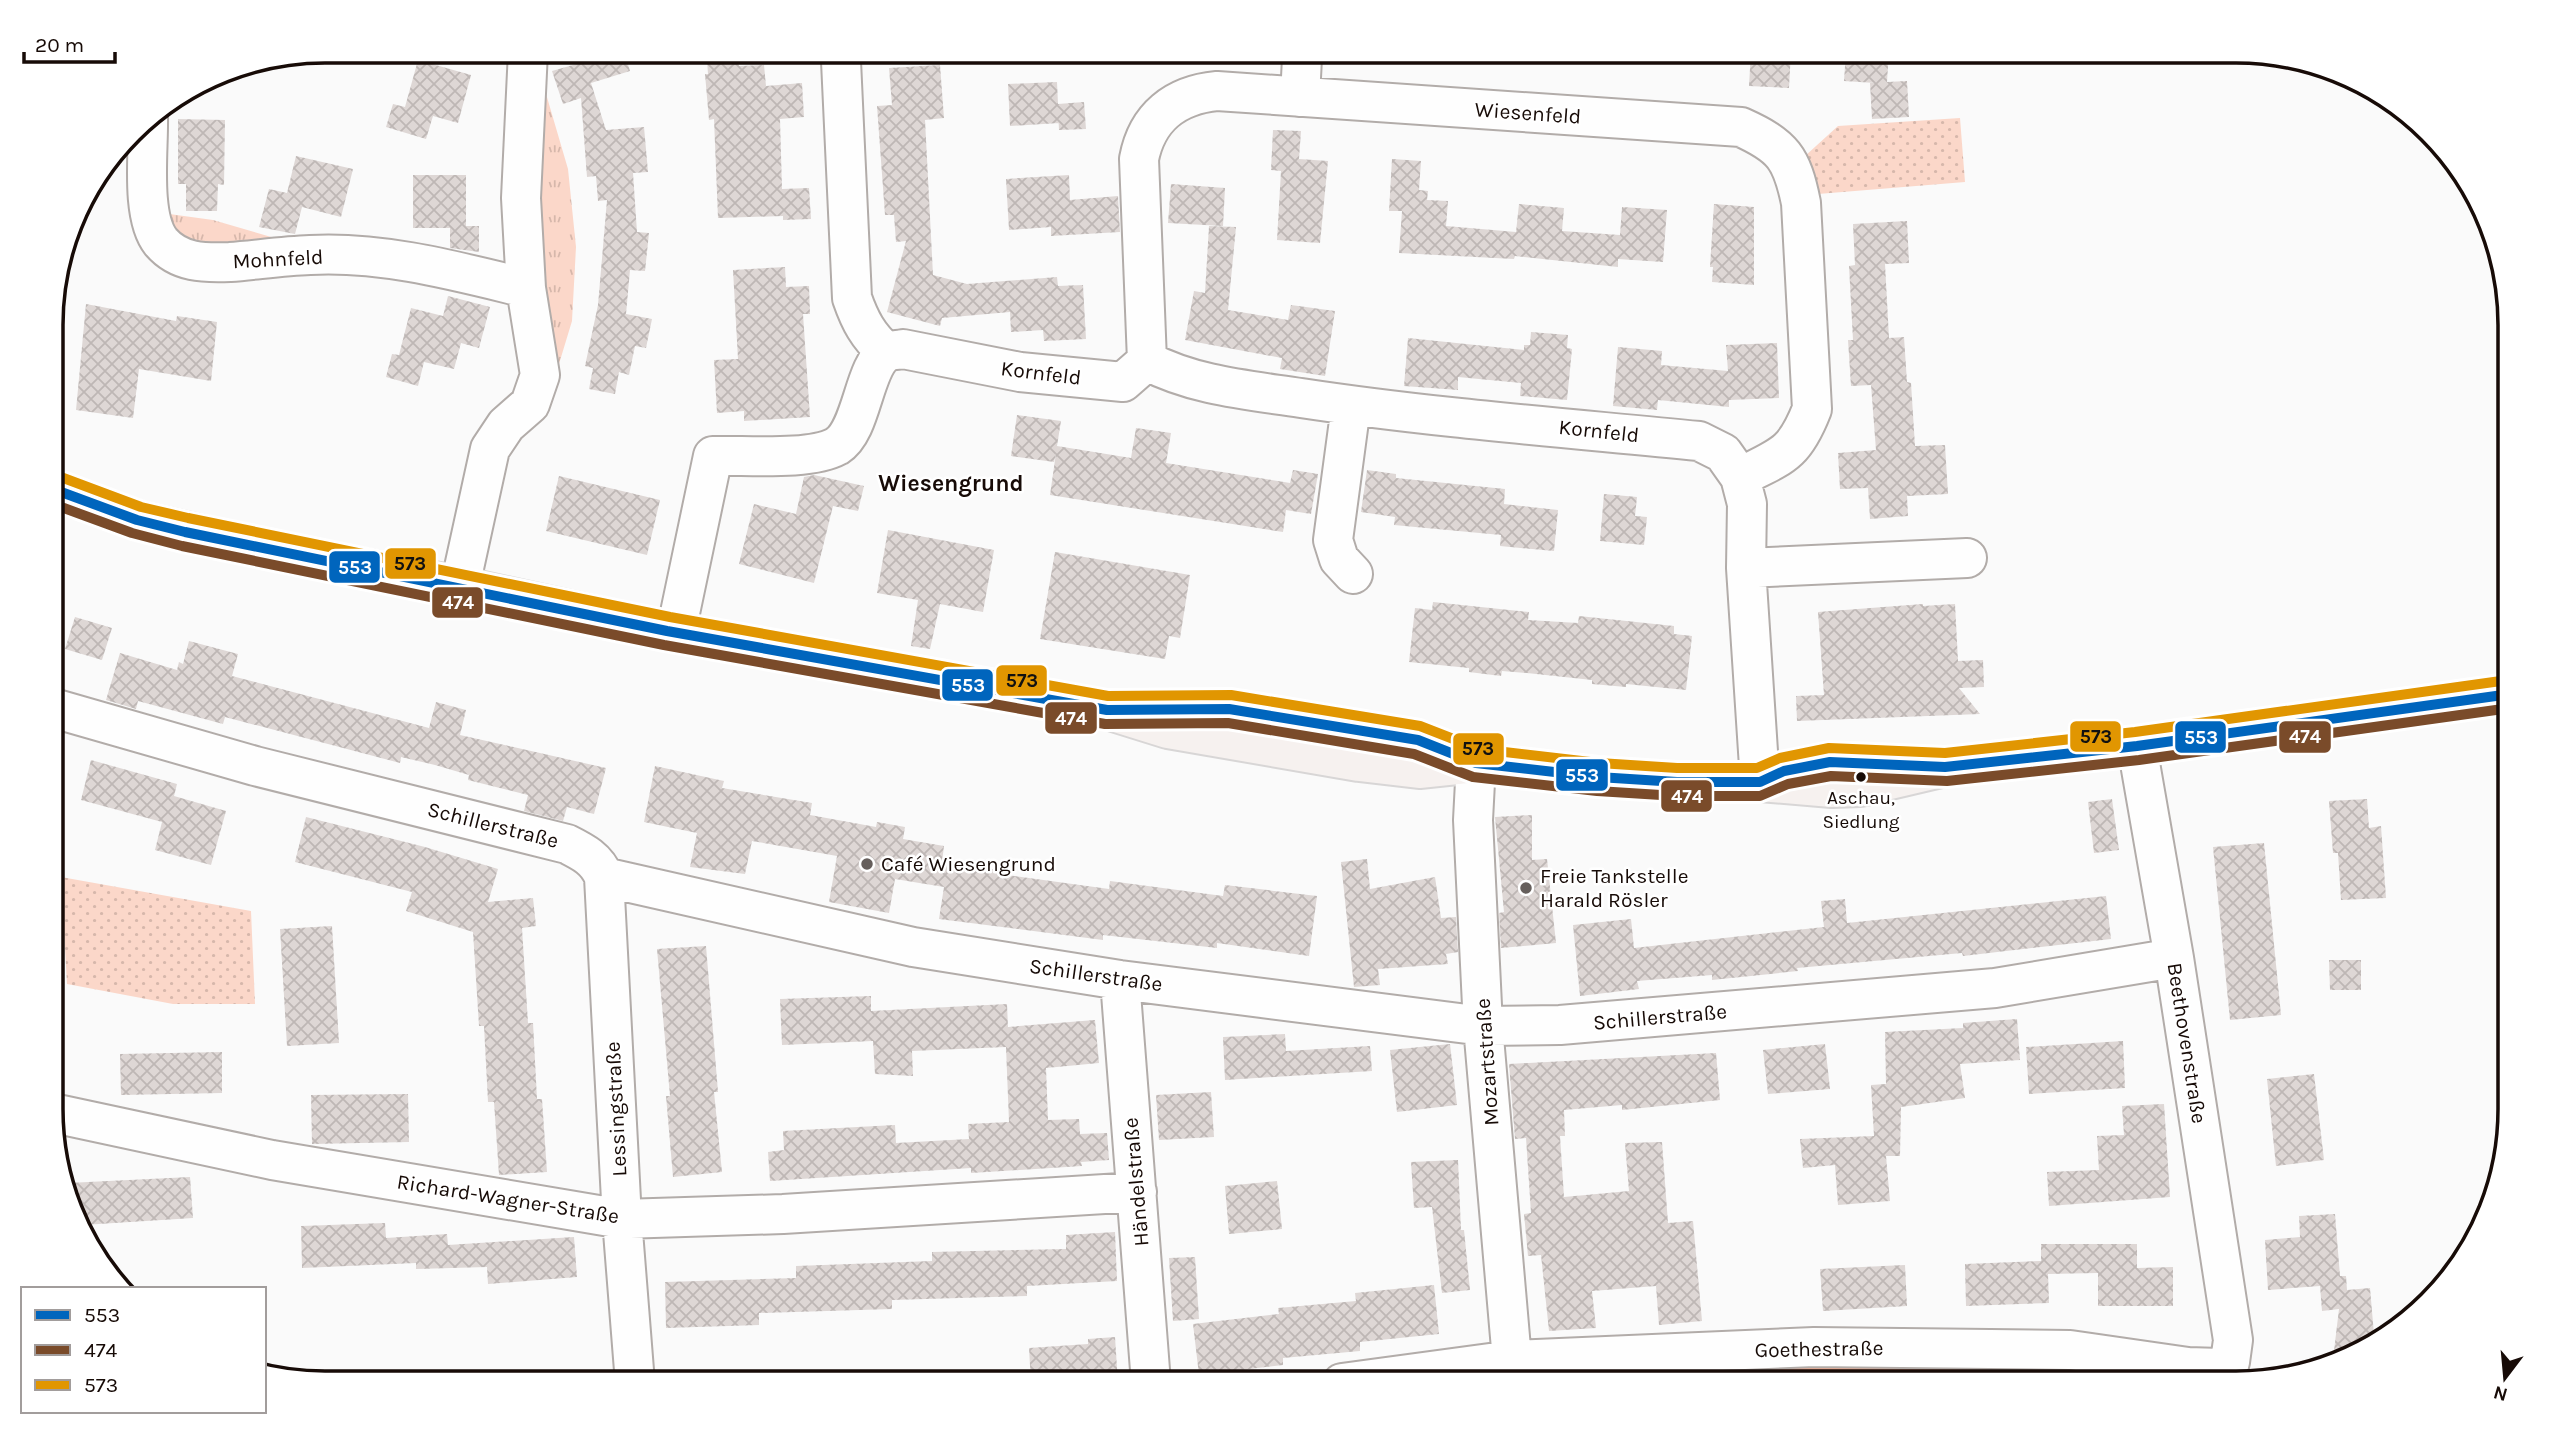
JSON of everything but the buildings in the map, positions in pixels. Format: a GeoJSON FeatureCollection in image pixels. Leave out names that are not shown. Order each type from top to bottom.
{"type":"FeatureCollection","features":[{"type":"Feature","properties":{"kind":"main road"},"geometry":{"type":"LineString","coordinates":[[63,493],[137,520],[185,532],[676,632],[1107,710],[1168,729],[1359,762],[1419,769],[1476,763],[1677,782],[1759,782],[1784,771],[1830,762],[1945,767],[2137,746],[2498,696]]}},
{"type":"Feature","properties":{"kind":"street"},"geometry":{"type":"LineString","coordinates":[[460,586],[490,449],[506,425],[530,404],[540,376],[526,288],[521,198],[527,63]]}},
{"type":"Feature","properties":{"kind":"street"},"geometry":{"type":"LineString","coordinates":[[676,632],[713,456],[819,453],[837,446],[848,437],[877,364],[886,352],[872,340],[862,325],[852,298],[841,63]]}},
{"type":"Feature","properties":{"kind":"street"},"geometry":{"type":"LineString","coordinates":[[1300,97],[1302,63]]}},
{"type":"Feature","properties":{"kind":"street","name":"Wiesenfeld"},"geometry":{"type":"LineString","coordinates":[[1147,361],[1138,181],[1142,139],[1163,112],[1178,100],[1195,93],[1300,97],[1741,127],[1765,138],[1784,153],[1795,172],[1801,203],[1812,409],[1802,435],[1789,452],[1740,477]]}},
{"type":"Feature","properties":{"kind":"street","name":"Mohnfeld"},"geometry":{"type":"LineString","coordinates":[[148,132],[151,222],[159,239],[170,252],[182,257],[210,263],[311,254],[413,262],[526,288]]}},
{"type":"Feature","properties":{"kind":"street","name":"Kornfeld"},"geometry":{"type":"LineString","coordinates":[[886,352],[903,349],[1020,372],[1123,382],[1147,361],[1172,375],[1204,383],[1351,406],[1699,441],[1723,453],[1740,477],[1747,503],[1746,568],[1759,782]]}},
{"type":"Feature","properties":{"kind":"street"},"geometry":{"type":"LineString","coordinates":[[1351,406],[1333,540],[1339,559],[1353,574]]}},
{"type":"Feature","properties":{"kind":"street"},"geometry":{"type":"LineString","coordinates":[[1746,568],[1967,558]]}},
{"type":"Feature","properties":{"kind":"street","name":"Schillerstraße"},"geometry":{"type":"LineString","coordinates":[[63,711],[255,766],[567,844],[586,854],[600,867],[604,877],[913,947],[1119,980],[1483,1026],[1560,1025],[1995,988],[2174,958]]}},
{"type":"Feature","properties":{"kind":"street","name":"Beethovenstraße"},"geometry":{"type":"LineString","coordinates":[[2137,746],[2174,958],[2233,1340]]}},
{"type":"Feature","properties":{"kind":"street","name":"Mozartstraße"},"geometry":{"type":"LineString","coordinates":[[1476,763],[1473,821],[1483,1026],[1512,1360]]}},
{"type":"Feature","properties":{"kind":"street","name":"Lessingstraße"},"geometry":{"type":"LineString","coordinates":[[604,877],[622,1219],[634,1371]]}},
{"type":"Feature","properties":{"kind":"street","name":"Händelstraße"},"geometry":{"type":"LineString","coordinates":[[1119,980],[1150,1371]]}},
{"type":"Feature","properties":{"kind":"street","name":"Richard-Wagner-Straße"},"geometry":{"type":"LineString","coordinates":[[63,1115],[272,1160],[622,1219],[797,1214],[1137,1192]]}},
{"type":"Feature","properties":{"kind":"street","name":"Goethestraße"},"geometry":{"type":"LineString","coordinates":[[1431,1371],[1512,1360],[1814,1347],[2070,1350],[2188,1367],[2220,1368],[2230,1363],[2233,1340]]}},
{"type":"Feature","properties":{"kind":"green space"},"geometry":{"type":"Polygon","coordinates":[[[544,87],[568,169],[576,247],[572,321],[552,387],[533,240],[544,87]]]}},
{"type":"Feature","properties":{"kind":"green space"},"geometry":{"type":"Polygon","coordinates":[[[1960,118],[1965,182],[1818,194],[1805,156],[1838,126],[1960,118]]]}},
{"type":"Feature","properties":{"kind":"green space"},"geometry":{"type":"Polygon","coordinates":[[[162,213],[213,220],[285,241],[206,249],[178,237],[162,213]]]}},
{"type":"Feature","properties":{"kind":"green space"},"geometry":{"type":"Polygon","coordinates":[[[63,877],[251,911],[255,1004],[173,1004],[67,984],[63,877]]]}},
{"type":"Feature","properties":{"kind":"green space"},"geometry":{"type":"Polygon","coordinates":[[[2082,1361],[2156,1371],[1566,1371],[2082,1361]]]}},
{"type":"Feature","properties":{"kind":"transit line","name":"573"},"geometry":{"type":"LineString","coordinates":[[63,478],[141,507],[188,518],[670,617],[1108,696],[1231,695],[1420,726],[1479,749],[1599,763],[1677,768],[1757,768],[1780,758],[1829,748],[1945,753],[2135,732],[2498,681]]}},
{"type":"Feature","properties":{"kind":"transit line","name":"553"},"geometry":{"type":"LineString","coordinates":[[63,493],[137,520],[185,532],[667,631],[1107,710],[1229,709],[1418,740],[1476,763],[1598,777],[1677,782],[1760,782],[1784,771],[1830,762],[1945,767],[2137,746],[2498,696]]}},
{"type":"Feature","properties":{"kind":"transit line","name":"474"},"geometry":{"type":"LineString","coordinates":[[63,508],[132,533],[182,546],[664,645],[1105,724],[1228,723],[1414,754],[1473,777],[1597,791],[1677,796],[1760,796],[1788,784],[1831,776],[1947,781],[2139,760],[2498,710]]}},
{"type":"Feature","properties":{"kind":"place","name":"Aschau, Siedlung"},"geometry":{"type":"Point","coordinates":[1861,777]}},
{"type":"Feature","properties":{"kind":"place","name":"Café Wiesengrund"},"geometry":{"type":"Point","coordinates":[867,864]}},
{"type":"Feature","properties":{"kind":"place","name":"Freie Tankstelle Harald Rösler"},"geometry":{"type":"Point","coordinates":[1526,888]}},
{"type":"Feature","properties":{"kind":"district","name":"Wiesengrund"},"geometry":{"type":"Point","coordinates":[951,483]}}]}
